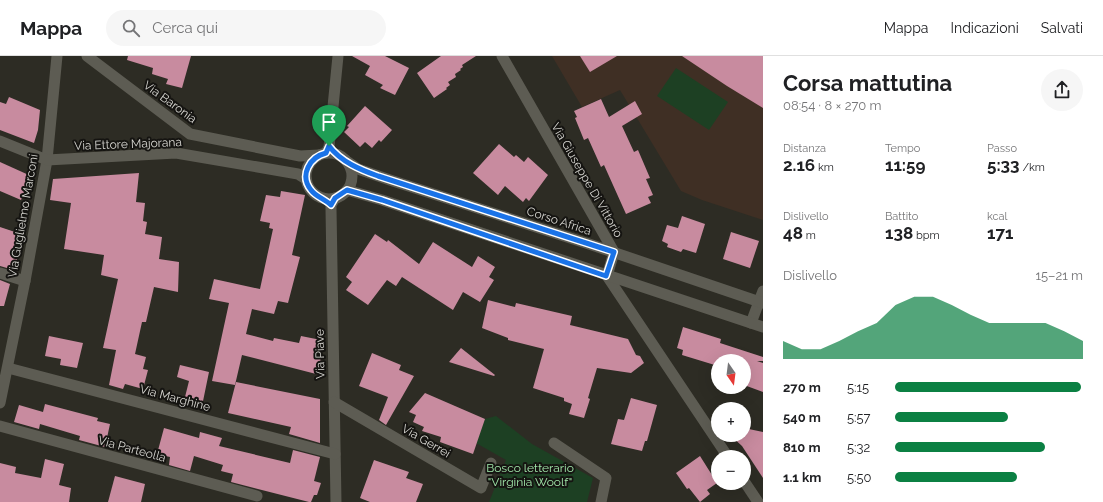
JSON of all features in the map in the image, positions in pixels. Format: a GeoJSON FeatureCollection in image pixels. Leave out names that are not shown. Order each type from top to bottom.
{"type":"FeatureCollection","features":[{"type":"Feature","properties":{"kind":"street","name":"Via Guglielmo Marconi"},"geometry":{"type":"LineString","coordinates":[[0,403],[25,281],[46,160],[57,56]]}},
{"type":"Feature","properties":{"kind":"street","name":"Via Baronia"},"geometry":{"type":"LineString","coordinates":[[87,56],[190,134],[300,156],[327,152]]}},
{"type":"Feature","properties":{"kind":"street"},"geometry":{"type":"LineString","coordinates":[[338,56],[327,152],[309,165],[305,184],[308,185],[314,194],[330,203],[347,190],[350,185],[352,174],[348,162]]}},
{"type":"Feature","properties":{"kind":"street","name":"Via Giuseppe Di Vittorio"},"geometry":{"type":"LineString","coordinates":[[502,56],[614,252],[606,276]]}},
{"type":"Feature","properties":{"kind":"street","name":"Via Ettore Majorana"},"geometry":{"type":"LineString","coordinates":[[0,141],[46,160],[176,153],[298,174],[305,184]]}},
{"type":"Feature","properties":{"kind":"street","name":"Corso Africa"},"geometry":{"type":"LineString","coordinates":[[327,152],[358,168],[378,176],[762,299]]}},
{"type":"Feature","properties":{"kind":"street"},"geometry":{"type":"LineString","coordinates":[[347,190],[763,327]]}},
{"type":"Feature","properties":{"kind":"street","name":"Via Piave"},"geometry":{"type":"LineString","coordinates":[[330,203],[336,502]]}},
{"type":"Feature","properties":{"kind":"street"},"geometry":{"type":"LineString","coordinates":[[0,273],[25,281]]}},
{"type":"Feature","properties":{"kind":"street"},"geometry":{"type":"LineString","coordinates":[[606,276],[723,450]]}},
{"type":"Feature","properties":{"kind":"street"},"geometry":{"type":"LineString","coordinates":[[751,323],[762,299]]}},
{"type":"Feature","properties":{"kind":"street","name":"Via Marghine"},"geometry":{"type":"LineString","coordinates":[[8,368],[335,454]]}},
{"type":"Feature","properties":{"kind":"street","name":"Via Gerrei"},"geometry":{"type":"LineString","coordinates":[[334,402],[481,488],[491,463]]}},
{"type":"Feature","properties":{"kind":"street","name":"Via Parteolla"},"geometry":{"type":"LineString","coordinates":[[0,426],[257,496]]}},
{"type":"Feature","properties":{"kind":"street"},"geometry":{"type":"LineString","coordinates":[[554,443],[606,478],[601,502]]}},
{"type":"Feature","properties":{"kind":"street"},"geometry":{"type":"LineString","coordinates":[[750,490],[758,502]]}},
{"type":"Feature","properties":{"kind":"path"},"geometry":{"type":"LineString","coordinates":[[305,184],[330,203]]}},
{"type":"Feature","properties":{"kind":"shaded area"},"geometry":{"type":"Polygon","coordinates":[[[552,56],[763,56],[763,220],[702,200],[681,191],[620,90],[582,107],[552,56]]]}},
{"type":"Feature","properties":{"kind":"green space"},"geometry":{"type":"Polygon","coordinates":[[[676,68],[728,102],[709,130],[657,96],[676,68]]]}},
{"type":"Feature","properties":{"kind":"green space","name":"Bosco letterario \"Virginia Woolf\""},"geometry":{"type":"Polygon","coordinates":[[[496,416],[532,444],[593,478],[587,502],[489,502],[506,460],[476,443],[485,419],[496,416]]]}},
{"type":"Feature","properties":{"kind":"building"},"geometry":{"type":"Polygon","coordinates":[[[128,56],[191,56],[182,88],[166,84],[168,79],[152,74],[153,68],[127,60],[128,56]]]}},
{"type":"Feature","properties":{"kind":"building"},"geometry":{"type":"Polygon","coordinates":[[[352,56],[385,56],[409,68],[395,95],[380,88],[383,85],[365,75],[370,66],[352,56]]]}},
{"type":"Feature","properties":{"kind":"building"},"geometry":{"type":"Polygon","coordinates":[[[441,56],[476,56],[462,65],[463,67],[460,69],[461,70],[455,74],[456,77],[448,82],[450,85],[446,88],[447,89],[434,98],[417,73],[441,56]]]}},
{"type":"Feature","properties":{"kind":"building"},"geometry":{"type":"Polygon","coordinates":[[[580,56],[617,56],[590,72],[580,56]]]}},
{"type":"Feature","properties":{"kind":"building"},"geometry":{"type":"Polygon","coordinates":[[[682,56],[763,56],[763,108],[727,86],[682,56]]]}},
{"type":"Feature","properties":{"kind":"building"},"geometry":{"type":"Polygon","coordinates":[[[9,97],[40,110],[38,130],[34,143],[0,130],[0,102],[6,104],[9,97]]]}},
{"type":"Feature","properties":{"kind":"building"},"geometry":{"type":"Polygon","coordinates":[[[601,99],[609,117],[635,101],[642,114],[622,126],[634,152],[638,150],[650,178],[646,179],[653,195],[648,197],[651,203],[626,214],[604,165],[601,167],[588,138],[584,140],[575,118],[577,117],[574,111],[601,99]]]}},
{"type":"Feature","properties":{"kind":"building"},"geometry":{"type":"Polygon","coordinates":[[[365,106],[392,130],[381,142],[379,140],[372,148],[365,142],[360,147],[344,132],[349,127],[347,126],[365,106]]]}},
{"type":"Feature","properties":{"kind":"building"},"geometry":{"type":"Polygon","coordinates":[[[499,144],[514,157],[516,155],[524,162],[528,157],[548,175],[529,201],[526,198],[523,202],[505,186],[498,195],[473,173],[499,144]]]}},
{"type":"Feature","properties":{"kind":"building"},"geometry":{"type":"Polygon","coordinates":[[[0,162],[31,176],[21,200],[0,191],[0,162]]]}},
{"type":"Feature","properties":{"kind":"building"},"geometry":{"type":"Polygon","coordinates":[[[139,173],[136,202],[145,203],[143,221],[147,222],[145,234],[162,237],[159,259],[179,262],[178,292],[154,287],[146,322],[142,322],[135,354],[146,357],[143,369],[148,370],[143,389],[125,384],[123,389],[109,385],[116,350],[103,348],[118,279],[101,275],[104,255],[64,249],[71,203],[50,200],[53,179],[139,173]]]}},
{"type":"Feature","properties":{"kind":"building"},"geometry":{"type":"Polygon","coordinates":[[[281,191],[305,195],[292,255],[300,257],[288,303],[278,301],[274,314],[252,309],[246,334],[273,341],[274,338],[299,343],[301,336],[321,340],[320,375],[242,355],[235,385],[212,381],[229,303],[209,299],[214,279],[260,289],[273,229],[269,228],[270,223],[260,221],[266,195],[280,197],[281,191]]]}},
{"type":"Feature","properties":{"kind":"building"},"geometry":{"type":"Polygon","coordinates":[[[682,216],[705,224],[696,253],[683,249],[681,252],[667,247],[668,244],[662,241],[667,225],[678,228],[682,216]]]}},
{"type":"Feature","properties":{"kind":"building"},"geometry":{"type":"Polygon","coordinates":[[[0,227],[18,233],[15,243],[21,245],[14,270],[0,266],[0,227]]]}},
{"type":"Feature","properties":{"kind":"building"},"geometry":{"type":"Polygon","coordinates":[[[731,232],[759,241],[750,268],[723,259],[731,232]]]}},
{"type":"Feature","properties":{"kind":"building"},"geometry":{"type":"Polygon","coordinates":[[[375,234],[387,242],[388,240],[419,264],[433,242],[472,267],[478,256],[495,267],[489,277],[494,280],[480,302],[463,292],[453,310],[402,277],[396,286],[387,280],[368,305],[346,290],[352,282],[346,277],[375,234]]]}},
{"type":"Feature","properties":{"kind":"building"},"geometry":{"type":"Polygon","coordinates":[[[0,280],[10,284],[4,306],[0,306],[0,280]]]}},
{"type":"Feature","properties":{"kind":"building"},"geometry":{"type":"Polygon","coordinates":[[[488,300],[515,307],[516,303],[572,316],[570,325],[628,339],[636,355],[640,356],[644,363],[631,373],[597,368],[584,418],[569,414],[572,404],[564,401],[564,398],[533,388],[544,349],[508,340],[508,338],[482,328],[488,300]]]}},
{"type":"Feature","properties":{"kind":"building"},"geometry":{"type":"Polygon","coordinates":[[[683,327],[721,339],[720,343],[763,357],[763,361],[757,361],[763,363],[763,392],[751,388],[751,354],[711,354],[711,364],[682,355],[683,350],[677,348],[683,327]]]}},
{"type":"Feature","properties":{"kind":"building"},"geometry":{"type":"Polygon","coordinates":[[[49,336],[83,343],[77,368],[60,365],[61,359],[45,356],[49,336]]]}},
{"type":"Feature","properties":{"kind":"building"},"geometry":{"type":"Polygon","coordinates":[[[461,348],[495,375],[494,376],[449,362],[461,348]]]}},
{"type":"Feature","properties":{"kind":"building"},"geometry":{"type":"Polygon","coordinates":[[[372,353],[401,365],[399,370],[414,376],[386,425],[379,420],[388,397],[359,386],[372,353]]]}},
{"type":"Feature","properties":{"kind":"building"},"geometry":{"type":"Polygon","coordinates":[[[180,365],[209,372],[202,406],[184,401],[189,381],[177,377],[180,365]]]}},
{"type":"Feature","properties":{"kind":"building"},"geometry":{"type":"Polygon","coordinates":[[[236,382],[320,399],[320,443],[289,434],[291,427],[228,413],[236,382]]]}},
{"type":"Feature","properties":{"kind":"building"},"geometry":{"type":"Polygon","coordinates":[[[425,393],[485,419],[473,454],[440,442],[441,437],[422,431],[424,427],[413,422],[416,415],[409,412],[425,393]]]}},
{"type":"Feature","properties":{"kind":"building"},"geometry":{"type":"Polygon","coordinates":[[[631,398],[657,405],[647,441],[645,441],[642,451],[611,444],[618,419],[624,420],[631,398]]]}},
{"type":"Feature","properties":{"kind":"building"},"geometry":{"type":"Polygon","coordinates":[[[45,404],[98,418],[97,421],[110,424],[105,447],[79,440],[80,436],[40,424],[39,429],[14,422],[19,405],[43,412],[45,404]]]}},
{"type":"Feature","properties":{"kind":"building"},"geometry":{"type":"Polygon","coordinates":[[[164,428],[199,438],[200,432],[222,438],[219,446],[290,463],[293,450],[320,457],[314,481],[321,483],[317,495],[314,495],[311,502],[309,502],[231,482],[233,474],[221,471],[223,465],[194,456],[190,471],[169,465],[170,457],[157,454],[164,428]]]}},
{"type":"Feature","properties":{"kind":"building"},"geometry":{"type":"Polygon","coordinates":[[[751,429],[763,432],[763,478],[751,460],[751,450],[745,450],[738,442],[751,442],[751,429]]]}},
{"type":"Feature","properties":{"kind":"building"},"geometry":{"type":"Polygon","coordinates":[[[700,456],[711,473],[711,487],[707,490],[710,494],[700,502],[689,488],[687,489],[676,473],[700,456]]]}},
{"type":"Feature","properties":{"kind":"building"},"geometry":{"type":"Polygon","coordinates":[[[45,459],[64,464],[59,485],[71,488],[69,502],[0,502],[0,463],[16,467],[15,473],[41,478],[45,459]]]}},
{"type":"Feature","properties":{"kind":"building"},"geometry":{"type":"Polygon","coordinates":[[[374,460],[409,472],[406,478],[423,484],[416,502],[370,502],[360,498],[374,460]]]}},
{"type":"Feature","properties":{"kind":"building"},"geometry":{"type":"Polygon","coordinates":[[[115,476],[145,484],[141,502],[108,502],[115,476]]]}},
{"type":"Feature","properties":{"kind":"route"},"geometry":{"type":"LineString","coordinates":[[329,146],[335,154],[344,158],[348,162],[358,168],[378,176],[614,252],[606,276],[373,197],[347,190],[344,194],[335,198],[331,205],[325,199],[314,194],[310,190],[306,179],[307,170],[311,161],[319,155],[326,153],[329,146]]}}]}
